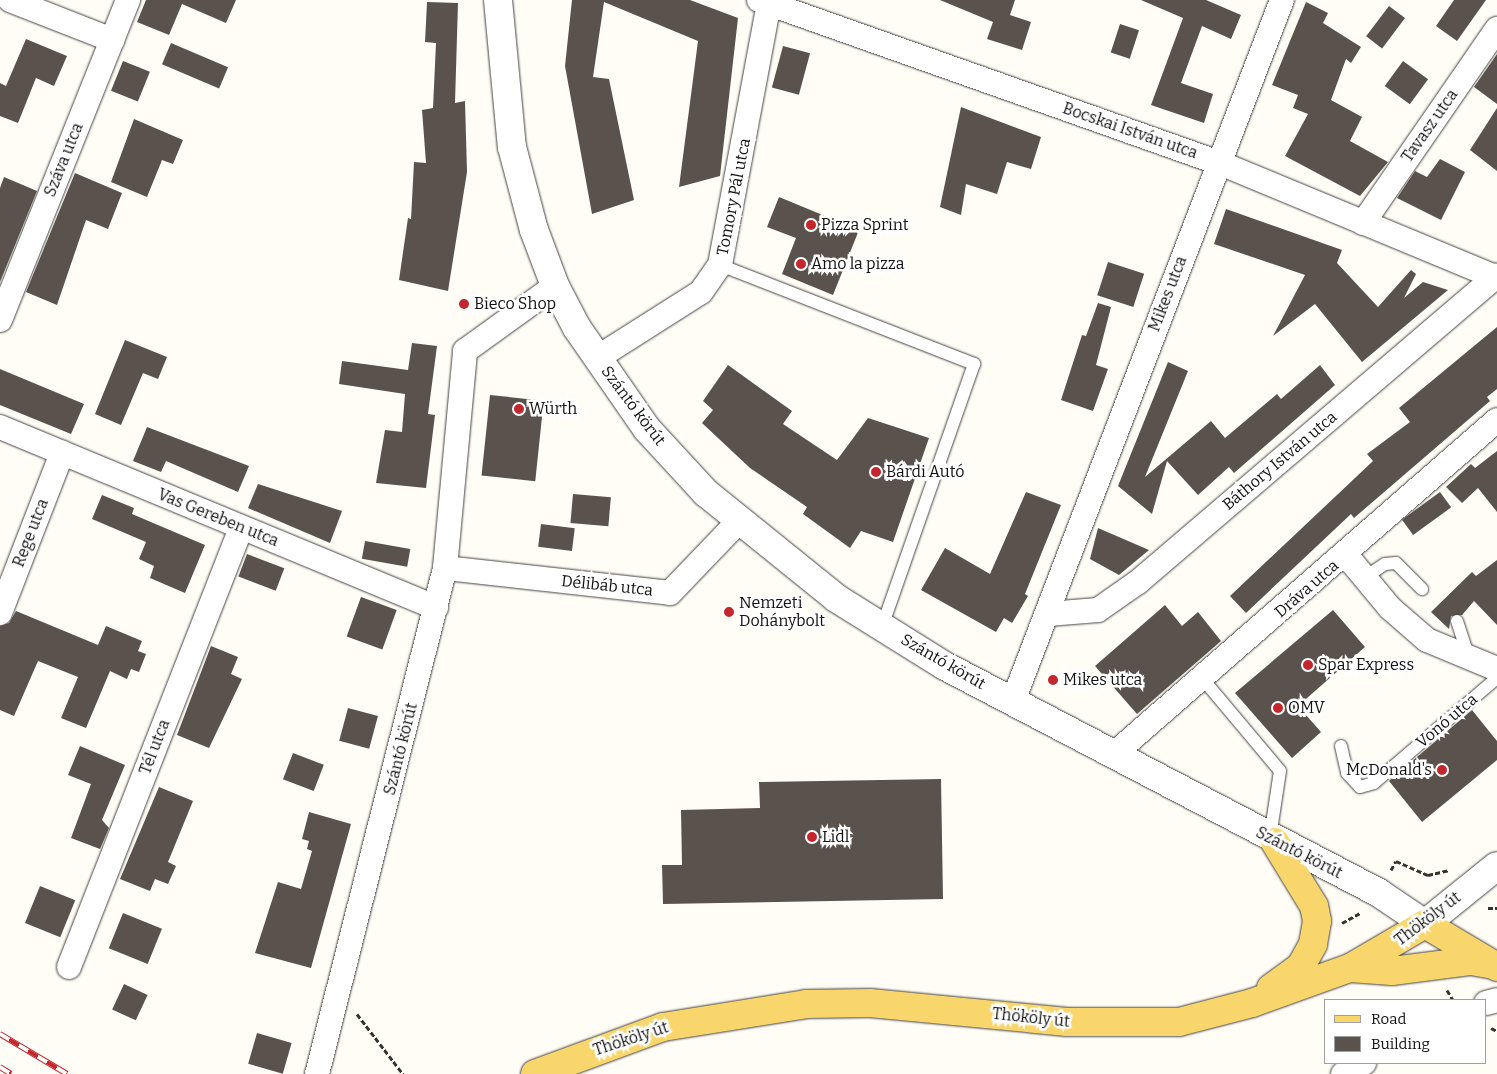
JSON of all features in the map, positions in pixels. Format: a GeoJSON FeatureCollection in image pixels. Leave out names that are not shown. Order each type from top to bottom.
{"type":"FeatureCollection","features":[{"type":"Feature","properties":{"kind":"main road"},"geometry":{"type":"LineString","coordinates":[[1252,1003],[1301,966],[1313,944],[1316,927],[1314,906],[1272,841]]}},
{"type":"Feature","properties":{"kind":"main road"},"geometry":{"type":"LineString","coordinates":[[1424,924],[1496,966]]}},
{"type":"Feature","properties":{"kind":"main road","name":"Thököly út"},"geometry":{"type":"LineString","coordinates":[[535,1074],[663,1026],[806,1004],[870,1003],[1141,1025],[1179,1022],[1252,1003],[1350,968],[1424,924]]}},
{"type":"Feature","properties":{"kind":"main road"},"geometry":{"type":"LineString","coordinates":[[1350,968],[1414,970],[1471,962],[1496,966]]}},
{"type":"Feature","properties":{"kind":"street"},"geometry":{"type":"LineString","coordinates":[[10,0],[112,40]]}},
{"type":"Feature","properties":{"kind":"street","name":"Száva utca"},"geometry":{"type":"LineString","coordinates":[[0,320],[128,0]]}},
{"type":"Feature","properties":{"kind":"street","name":"Szántó körút"},"geometry":{"type":"LineString","coordinates":[[498,0],[512,148],[534,230],[555,286],[597,358],[647,429],[739,521],[836,598],[882,627],[1014,702],[1114,754],[1272,841],[1378,893],[1424,924]]}},
{"type":"Feature","properties":{"kind":"street","name":"Mikes utca"},"geometry":{"type":"LineString","coordinates":[[1014,702],[1282,0]]}},
{"type":"Feature","properties":{"kind":"street","name":"Bocskai István utca"},"geometry":{"type":"LineString","coordinates":[[764,2],[1220,163],[1496,276]]}},
{"type":"Feature","properties":{"kind":"street","name":"Tomory Pál utca"},"geometry":{"type":"LineString","coordinates":[[597,358],[701,292],[720,265],[764,2]]}},
{"type":"Feature","properties":{"kind":"street","name":"Tavasz utca"},"geometry":{"type":"LineString","coordinates":[[1363,223],[1497,28]]}},
{"type":"Feature","properties":{"kind":"street","name":"Báthory István utca"},"geometry":{"type":"LineString","coordinates":[[1048,614],[1098,610],[1138,582],[1496,276]]}},
{"type":"Feature","properties":{"kind":"street","name":"Szántó körút"},"geometry":{"type":"LineString","coordinates":[[317,1074],[341,994],[445,568],[465,351],[555,286]]}},
{"type":"Feature","properties":{"kind":"street","name":"Dráva utca"},"geometry":{"type":"LineString","coordinates":[[1114,754],[1346,555],[1497,420]]}},
{"type":"Feature","properties":{"kind":"street","name":"Vas Gereben utca"},"geometry":{"type":"LineString","coordinates":[[0,427],[436,608]]}},
{"type":"Feature","properties":{"kind":"street","name":"Rege utca"},"geometry":{"type":"LineString","coordinates":[[0,614],[62,453]]}},
{"type":"Feature","properties":{"kind":"street","name":"Délibáb utca"},"geometry":{"type":"LineString","coordinates":[[445,568],[670,593],[739,521]]}},
{"type":"Feature","properties":{"kind":"street","name":"Tél utca"},"geometry":{"type":"LineString","coordinates":[[69,967],[241,527]]}},
{"type":"Feature","properties":{"kind":"street"},"geometry":{"type":"LineString","coordinates":[[1346,555],[1390,608],[1427,640],[1468,659],[1497,669]]}},
{"type":"Feature","properties":{"kind":"street","name":"Thököly út"},"geometry":{"type":"LineString","coordinates":[[1424,924],[1497,866]]}},
{"type":"Feature","properties":{"kind":"street"},"geometry":{"type":"LineString","coordinates":[[1343,1074],[1362,1064]]}},
{"type":"Feature","properties":{"kind":"lane"},"geometry":{"type":"LineString","coordinates":[[720,265],[974,364],[882,627]]}},
{"type":"Feature","properties":{"kind":"lane"},"geometry":{"type":"LineString","coordinates":[[1364,578],[1385,564],[1396,563],[1422,589]]}},
{"type":"Feature","properties":{"kind":"lane"},"geometry":{"type":"LineString","coordinates":[[1457,620],[1468,659]]}},
{"type":"Feature","properties":{"kind":"lane"},"geometry":{"type":"LineString","coordinates":[[1202,678],[1280,771],[1272,841]]}},
{"type":"Feature","properties":{"kind":"lane","name":"Vonó utca"},"geometry":{"type":"LineString","coordinates":[[1341,746],[1347,773],[1360,786],[1374,783],[1497,678]]}},
{"type":"Feature","properties":{"kind":"path"},"geometry":{"type":"LineString","coordinates":[[341,994],[403,1074]]}},
{"type":"Feature","properties":{"kind":"building"},"geometry":{"type":"Polygon","coordinates":[[[146,0],[236,0],[226,23],[182,4],[169,35],[137,22],[146,0]]]}},
{"type":"Feature","properties":{"kind":"building"},"geometry":{"type":"Polygon","coordinates":[[[572,0],[690,0],[738,18],[720,176],[679,187],[698,41],[604,2],[593,77],[609,79],[634,200],[592,214],[565,66],[572,0]]]}},
{"type":"Feature","properties":{"kind":"building"},"geometry":{"type":"Polygon","coordinates":[[[940,0],[1015,0],[1010,15],[1031,22],[1022,50],[987,39],[993,22],[940,0]]]}},
{"type":"Feature","properties":{"kind":"building"},"geometry":{"type":"Polygon","coordinates":[[[1141,0],[1206,0],[1241,15],[1231,39],[1202,26],[1181,83],[1213,94],[1204,123],[1151,105],[1183,18],[1141,0]]]}},
{"type":"Feature","properties":{"kind":"building"},"geometry":{"type":"Polygon","coordinates":[[[1454,0],[1486,0],[1457,41],[1436,26],[1454,0]]]}},
{"type":"Feature","properties":{"kind":"building"},"geometry":{"type":"Polygon","coordinates":[[[427,2],[458,3],[455,103],[465,101],[467,172],[448,291],[399,280],[408,218],[411,219],[414,162],[426,163],[422,110],[433,108],[436,43],[425,42],[427,2]]]}},
{"type":"Feature","properties":{"kind":"building"},"geometry":{"type":"Polygon","coordinates":[[[1306,2],[1328,13],[1323,23],[1361,47],[1351,63],[1346,59],[1331,100],[1362,117],[1350,141],[1388,162],[1360,196],[1285,156],[1308,114],[1293,108],[1298,95],[1272,85],[1306,2]]]}},
{"type":"Feature","properties":{"kind":"building"},"geometry":{"type":"Polygon","coordinates":[[[1389,6],[1405,18],[1382,48],[1366,36],[1389,6]]]}},
{"type":"Feature","properties":{"kind":"building"},"geometry":{"type":"Polygon","coordinates":[[[1120,24],[1139,30],[1130,59],[1111,53],[1120,24]]]}},
{"type":"Feature","properties":{"kind":"building"},"geometry":{"type":"Polygon","coordinates":[[[26,39],[67,56],[54,86],[36,78],[18,123],[0,116],[0,83],[6,86],[26,39]]]}},
{"type":"Feature","properties":{"kind":"building"},"geometry":{"type":"Polygon","coordinates":[[[171,43],[228,67],[219,88],[162,64],[171,43]]]}},
{"type":"Feature","properties":{"kind":"building"},"geometry":{"type":"Polygon","coordinates":[[[783,46],[810,53],[799,95],[772,88],[783,46]]]}},
{"type":"Feature","properties":{"kind":"building"},"geometry":{"type":"Polygon","coordinates":[[[1497,54],[1497,104],[1474,87],[1497,54]]]}},
{"type":"Feature","properties":{"kind":"building"},"geometry":{"type":"Polygon","coordinates":[[[123,61],[150,72],[138,102],[111,91],[123,61]]]}},
{"type":"Feature","properties":{"kind":"building"},"geometry":{"type":"Polygon","coordinates":[[[1403,61],[1428,79],[1410,104],[1385,86],[1403,61]]]}},
{"type":"Feature","properties":{"kind":"building"},"geometry":{"type":"Polygon","coordinates":[[[961,107],[1041,137],[1031,169],[1007,162],[997,194],[966,184],[961,215],[940,207],[961,107]]]}},
{"type":"Feature","properties":{"kind":"building"},"geometry":{"type":"Polygon","coordinates":[[[1497,108],[1497,171],[1470,150],[1497,108]]]}},
{"type":"Feature","properties":{"kind":"building"},"geometry":{"type":"Polygon","coordinates":[[[134,119],[183,140],[173,164],[162,160],[147,197],[111,182],[134,119]]]}},
{"type":"Feature","properties":{"kind":"building"},"geometry":{"type":"Polygon","coordinates":[[[1440,159],[1465,172],[1441,220],[1397,198],[1415,171],[1427,177],[1440,159]]]}},
{"type":"Feature","properties":{"kind":"building"},"geometry":{"type":"Polygon","coordinates":[[[75,173],[122,193],[108,229],[86,220],[57,305],[26,292],[75,173]]]}},
{"type":"Feature","properties":{"kind":"building"},"geometry":{"type":"Polygon","coordinates":[[[4,177],[37,191],[0,282],[0,188],[4,177]]]}},
{"type":"Feature","properties":{"kind":"building"},"geometry":{"type":"Polygon","coordinates":[[[779,197],[859,230],[833,295],[782,274],[796,238],[767,227],[779,197]]]}},
{"type":"Feature","properties":{"kind":"building"},"geometry":{"type":"Polygon","coordinates":[[[1226,209],[1342,250],[1337,263],[1378,307],[1411,270],[1416,274],[1404,298],[1423,282],[1448,290],[1362,362],[1315,304],[1273,336],[1305,275],[1214,244],[1226,209]]]}},
{"type":"Feature","properties":{"kind":"building"},"geometry":{"type":"Polygon","coordinates":[[[1108,262],[1144,274],[1133,307],[1097,295],[1108,262]]]}},
{"type":"Feature","properties":{"kind":"building"},"geometry":{"type":"Polygon","coordinates":[[[1098,303],[1111,307],[1096,365],[1108,369],[1093,411],[1061,400],[1082,335],[1086,336],[1098,303]]]}},
{"type":"Feature","properties":{"kind":"building"},"geometry":{"type":"Polygon","coordinates":[[[1497,327],[1497,389],[1487,397],[1490,401],[1354,518],[1351,514],[1246,613],[1230,596],[1373,461],[1367,454],[1410,422],[1399,408],[1497,327]]]}},
{"type":"Feature","properties":{"kind":"building"},"geometry":{"type":"Polygon","coordinates":[[[125,340],[167,357],[158,379],[143,373],[121,425],[95,414],[125,340]]]}},
{"type":"Feature","properties":{"kind":"building"},"geometry":{"type":"Polygon","coordinates":[[[412,343],[437,346],[428,414],[435,415],[426,488],[376,483],[385,430],[402,432],[405,394],[339,384],[342,361],[408,370],[412,343]]]}},
{"type":"Feature","properties":{"kind":"building"},"geometry":{"type":"Polygon","coordinates":[[[1168,362],[1188,371],[1145,477],[1211,421],[1225,438],[1277,394],[1281,399],[1320,365],[1335,385],[1234,473],[1229,467],[1198,495],[1167,461],[1152,514],[1118,486],[1168,362]]]}},
{"type":"Feature","properties":{"kind":"building"},"geometry":{"type":"Polygon","coordinates":[[[728,365],[792,411],[783,424],[837,460],[868,418],[929,438],[893,542],[861,531],[850,548],[803,514],[807,507],[750,468],[702,423],[713,410],[703,401],[728,365]]]}},
{"type":"Feature","properties":{"kind":"building"},"geometry":{"type":"Polygon","coordinates":[[[0,369],[84,404],[71,434],[0,405],[0,369]]]}},
{"type":"Feature","properties":{"kind":"building"},"geometry":{"type":"Polygon","coordinates":[[[490,395],[544,401],[535,481],[482,476],[490,395]]]}},
{"type":"Feature","properties":{"kind":"building"},"geometry":{"type":"Polygon","coordinates":[[[147,427],[249,466],[238,492],[166,461],[161,472],[133,461],[147,427]]]}},
{"type":"Feature","properties":{"kind":"building"},"geometry":{"type":"Polygon","coordinates":[[[1497,451],[1497,512],[1478,488],[1462,503],[1446,487],[1471,464],[1475,468],[1497,451]]]}},
{"type":"Feature","properties":{"kind":"building"},"geometry":{"type":"Polygon","coordinates":[[[258,484],[342,511],[330,543],[248,508],[258,484]]]}},
{"type":"Feature","properties":{"kind":"building"},"geometry":{"type":"Polygon","coordinates":[[[1026,492],[1061,505],[1025,594],[1028,596],[1012,623],[1004,618],[996,632],[921,590],[945,548],[990,574],[1026,492]]]}},
{"type":"Feature","properties":{"kind":"building"},"geometry":{"type":"Polygon","coordinates":[[[1440,492],[1451,507],[1413,535],[1402,520],[1440,492]]]}},
{"type":"Feature","properties":{"kind":"building"},"geometry":{"type":"Polygon","coordinates":[[[573,494],[611,497],[608,526],[570,523],[573,494]]]}},
{"type":"Feature","properties":{"kind":"building"},"geometry":{"type":"Polygon","coordinates":[[[102,495],[134,508],[132,514],[205,545],[185,593],[150,578],[154,566],[139,559],[146,542],[92,519],[102,495]]]}},
{"type":"Feature","properties":{"kind":"building"},"geometry":{"type":"Polygon","coordinates":[[[541,524],[575,528],[572,551],[538,547],[541,524]]]}},
{"type":"Feature","properties":{"kind":"building"},"geometry":{"type":"Polygon","coordinates":[[[1098,528],[1149,550],[1119,575],[1090,559],[1098,528]]]}},
{"type":"Feature","properties":{"kind":"building"},"geometry":{"type":"Polygon","coordinates":[[[365,541],[410,549],[407,567],[362,559],[365,541]]]}},
{"type":"Feature","properties":{"kind":"building"},"geometry":{"type":"Polygon","coordinates":[[[247,554],[284,568],[276,591],[238,576],[247,554]]]}},
{"type":"Feature","properties":{"kind":"building"},"geometry":{"type":"Polygon","coordinates":[[[1497,560],[1497,625],[1474,601],[1462,615],[1451,616],[1449,629],[1431,612],[1472,572],[1476,576],[1497,560]]]}},
{"type":"Feature","properties":{"kind":"building"},"geometry":{"type":"Polygon","coordinates":[[[361,597],[397,610],[382,649],[347,636],[361,597]]]}},
{"type":"Feature","properties":{"kind":"building"},"geometry":{"type":"Polygon","coordinates":[[[1165,605],[1182,626],[1198,612],[1221,641],[1137,714],[1095,666],[1165,605]]]}},
{"type":"Feature","properties":{"kind":"building"},"geometry":{"type":"Polygon","coordinates":[[[1333,610],[1365,647],[1298,706],[1321,732],[1292,758],[1235,693],[1333,610]]]}},
{"type":"Feature","properties":{"kind":"building"},"geometry":{"type":"Polygon","coordinates":[[[16,611],[98,645],[106,626],[142,641],[138,651],[146,654],[139,672],[131,669],[127,679],[110,671],[86,728],[61,718],[78,677],[38,661],[14,716],[0,710],[0,626],[9,623],[16,611]]]}},
{"type":"Feature","properties":{"kind":"building"},"geometry":{"type":"Polygon","coordinates":[[[211,646],[238,657],[231,674],[242,679],[209,748],[177,735],[211,646]]]}},
{"type":"Feature","properties":{"kind":"building"},"geometry":{"type":"Polygon","coordinates":[[[348,708],[378,716],[369,749],[339,741],[348,708]]]}},
{"type":"Feature","properties":{"kind":"building","name":"McDonald's"},"geometry":{"type":"Polygon","coordinates":[[[1472,710],[1497,741],[1497,760],[1422,822],[1389,781],[1472,710]]]}},
{"type":"Feature","properties":{"kind":"building"},"geometry":{"type":"Polygon","coordinates":[[[80,746],[125,765],[102,820],[109,828],[100,849],[71,838],[91,784],[68,775],[80,746]]]}},
{"type":"Feature","properties":{"kind":"building"},"geometry":{"type":"Polygon","coordinates":[[[293,753],[324,765],[314,791],[283,779],[293,753]]]}},
{"type":"Feature","properties":{"kind":"building","name":"Lidl"},"geometry":{"type":"Polygon","coordinates":[[[941,779],[943,899],[663,904],[662,865],[682,865],[681,810],[760,808],[759,782],[941,779]]]}},
{"type":"Feature","properties":{"kind":"building"},"geometry":{"type":"Polygon","coordinates":[[[159,787],[193,801],[168,862],[176,866],[168,884],[155,879],[150,891],[120,879],[159,787]]]}},
{"type":"Feature","properties":{"kind":"building"},"geometry":{"type":"Polygon","coordinates":[[[309,812],[351,824],[311,968],[255,953],[278,882],[301,889],[312,851],[307,849],[309,841],[302,839],[309,812]]]}},
{"type":"Feature","properties":{"kind":"building"},"geometry":{"type":"Polygon","coordinates":[[[40,886],[75,900],[60,937],[25,923],[40,886]]]}},
{"type":"Feature","properties":{"kind":"building"},"geometry":{"type":"Polygon","coordinates":[[[123,913],[162,929],[148,964],[109,948],[123,913]]]}},
{"type":"Feature","properties":{"kind":"building"},"geometry":{"type":"Polygon","coordinates":[[[124,984],[148,995],[136,1020],[112,1009],[124,984]]]}},
{"type":"Feature","properties":{"kind":"building"},"geometry":{"type":"Polygon","coordinates":[[[257,1033],[292,1043],[283,1074],[248,1064],[257,1033]]]}},
{"type":"Feature","properties":{"kind":"railway"},"geometry":{"type":"LineString","coordinates":[[0,1034],[67,1074]]}},
{"type":"Feature","properties":{"kind":"railway"},"geometry":{"type":"LineString","coordinates":[[0,1067],[11,1074]]}},
{"type":"Feature","properties":{"kind":"place","name":"Pizza Sprint"},"geometry":{"type":"Point","coordinates":[811,225]}},
{"type":"Feature","properties":{"kind":"place","name":"Amo la pizza"},"geometry":{"type":"Point","coordinates":[801,264]}},
{"type":"Feature","properties":{"kind":"place","name":"Bieco Shop"},"geometry":{"type":"Point","coordinates":[464,304]}},
{"type":"Feature","properties":{"kind":"place","name":"Würth"},"geometry":{"type":"Point","coordinates":[519,409]}},
{"type":"Feature","properties":{"kind":"place","name":"Bárdi Autó"},"geometry":{"type":"Point","coordinates":[876,472]}},
{"type":"Feature","properties":{"kind":"place","name":"Nemzeti Dohánybolt"},"geometry":{"type":"Point","coordinates":[729,612]}},
{"type":"Feature","properties":{"kind":"place","name":"Spar Express"},"geometry":{"type":"Point","coordinates":[1308,665]}},
{"type":"Feature","properties":{"kind":"place","name":"Mikes utca"},"geometry":{"type":"Point","coordinates":[1053,680]}},
{"type":"Feature","properties":{"kind":"place","name":"OMV"},"geometry":{"type":"Point","coordinates":[1278,708]}},
{"type":"Feature","properties":{"kind":"place","name":"McDonald's"},"geometry":{"type":"Point","coordinates":[1442,770]}},
{"type":"Feature","properties":{"kind":"place","name":"Lidl"},"geometry":{"type":"Point","coordinates":[812,837]}}]}
